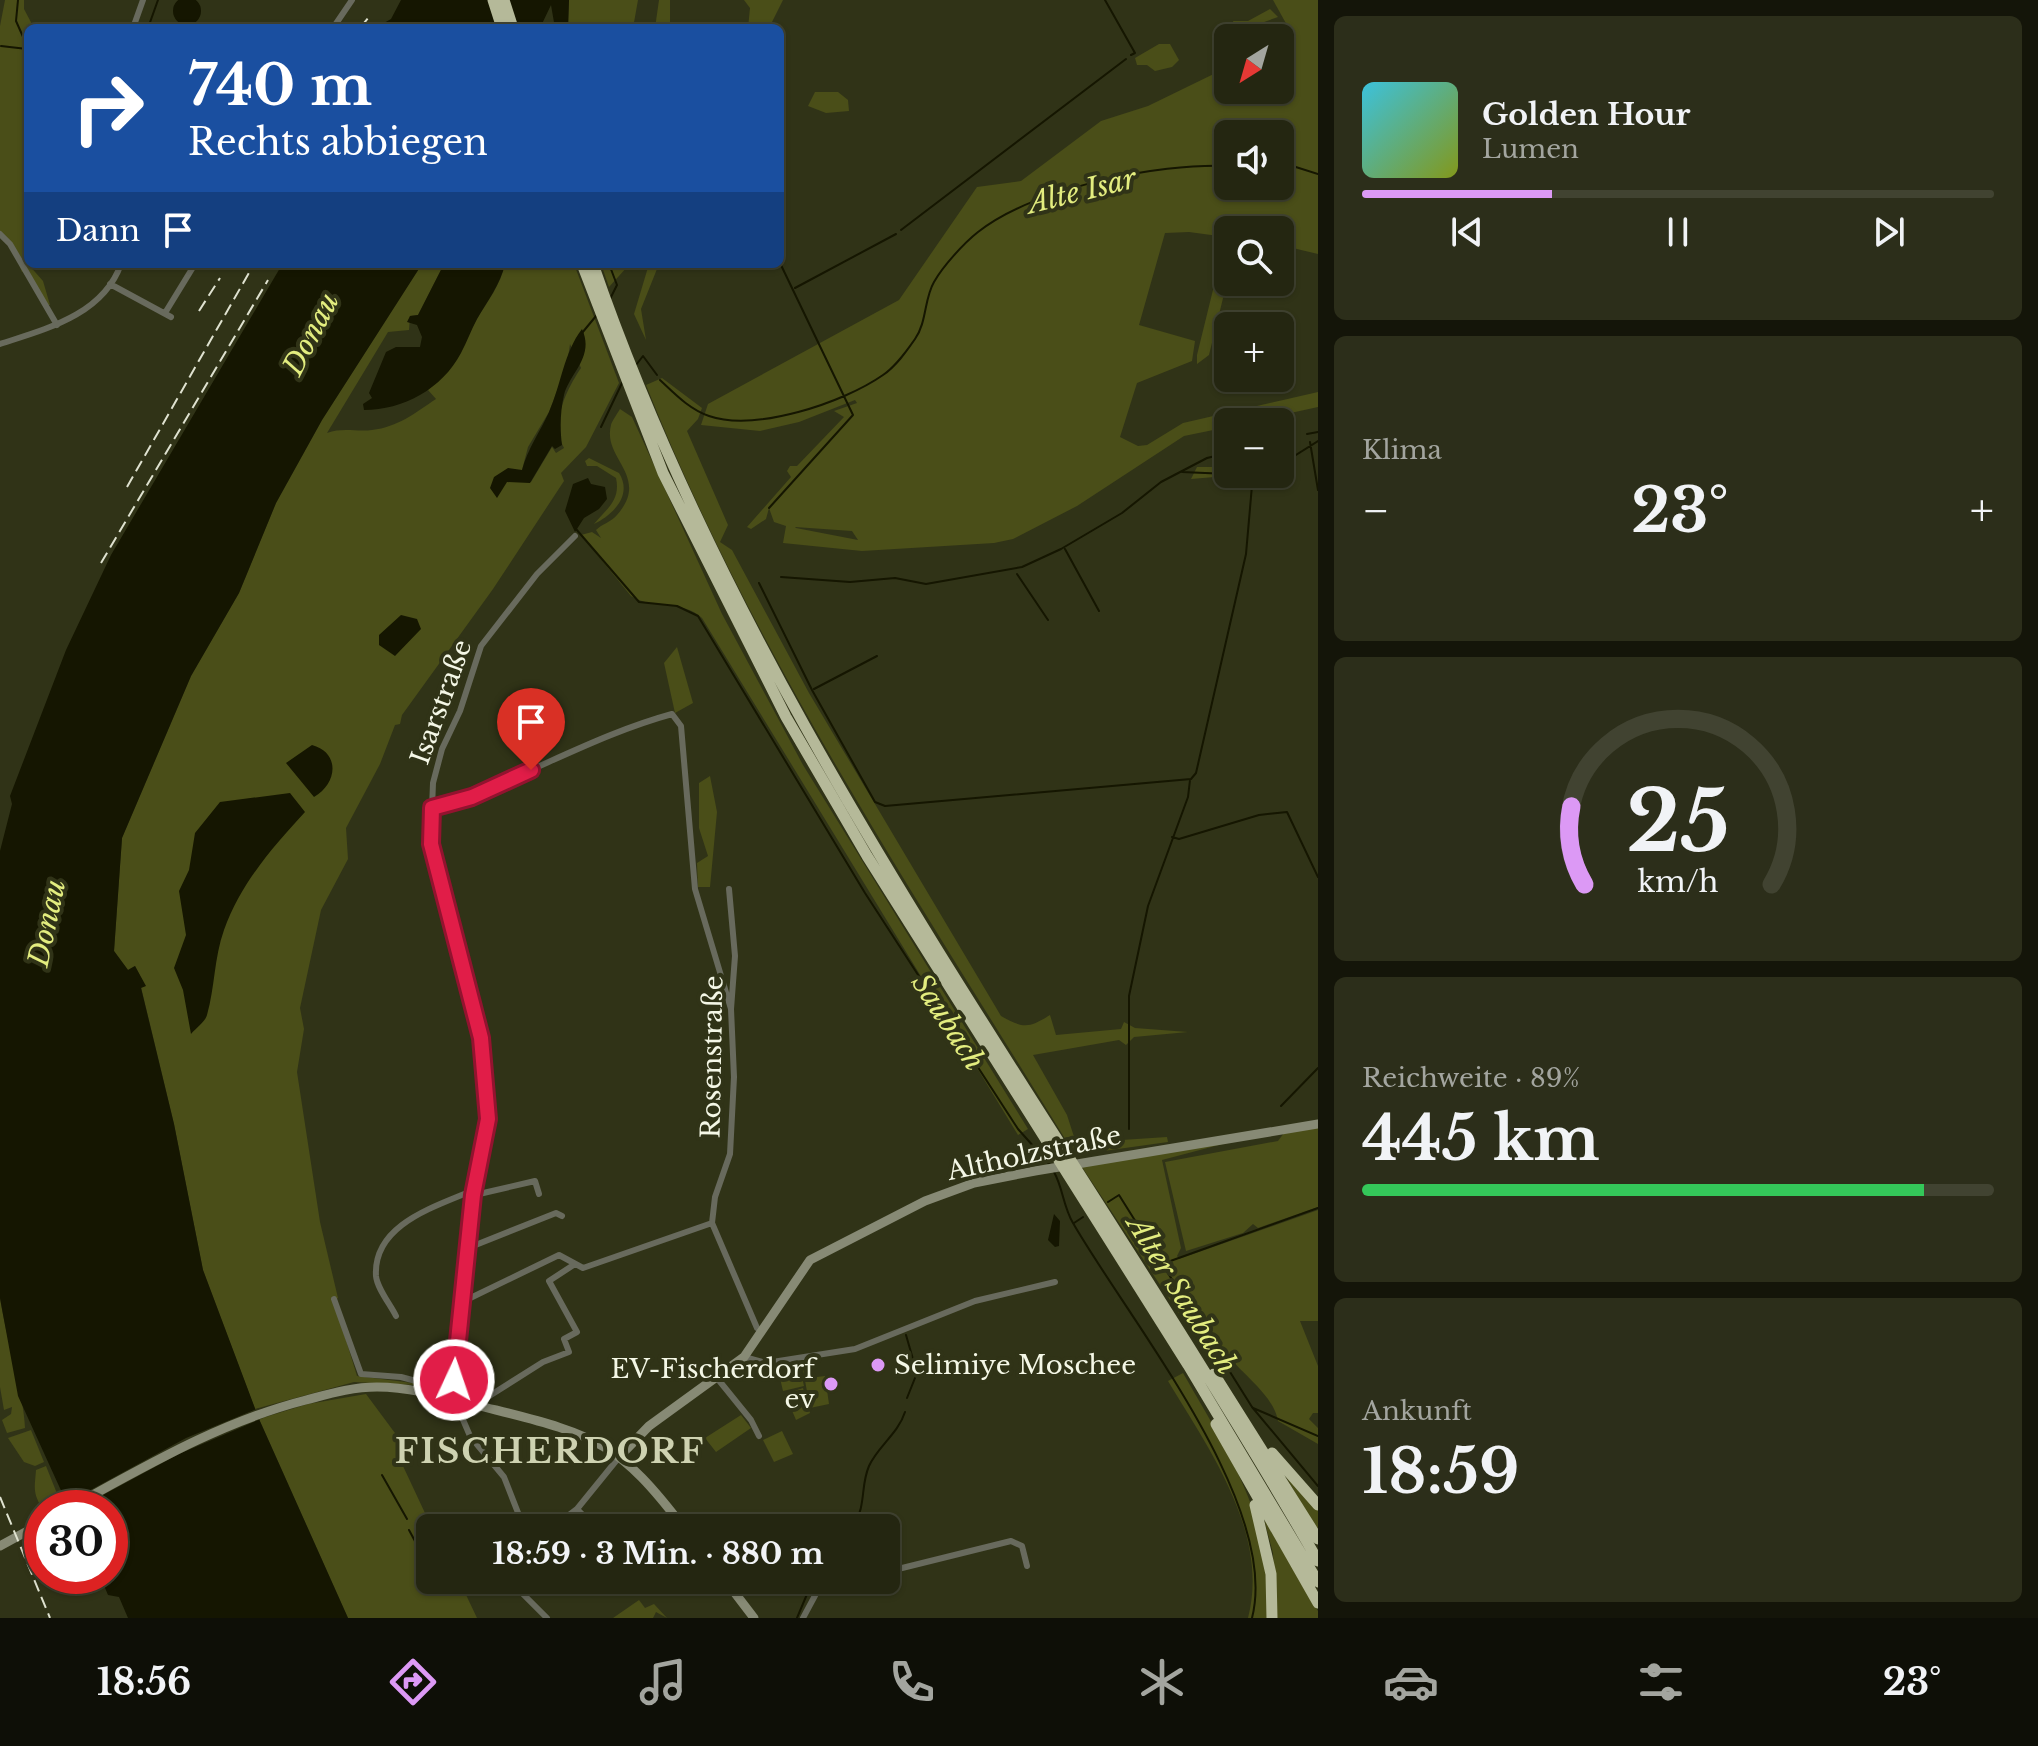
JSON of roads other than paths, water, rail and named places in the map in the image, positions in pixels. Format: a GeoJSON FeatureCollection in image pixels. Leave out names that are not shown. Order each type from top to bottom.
{"type":"FeatureCollection","features":[{"type":"Feature","properties":{"kind":"highway"},"geometry":{"type":"LineString","coordinates":[[493,0],[501,24]]}},
{"type":"Feature","properties":{"kind":"highway"},"geometry":{"type":"LineString","coordinates":[[504,0],[512,24]]}},
{"type":"Feature","properties":{"kind":"highway"},"geometry":{"type":"LineString","coordinates":[[584,268],[723,597],[793,730],[867,856],[1210,1400],[1318,1582]]}},
{"type":"Feature","properties":{"kind":"highway"},"geometry":{"type":"LineString","coordinates":[[594,268],[643,412],[731,591],[802,724],[875,850],[1171,1318],[1318,1561]]}},
{"type":"Feature","properties":{"kind":"highway"},"geometry":{"type":"LineString","coordinates":[[1171,1318],[1184,1331],[1253,1432],[1318,1539]]}},
{"type":"Feature","properties":{"kind":"highway"},"geometry":{"type":"LineString","coordinates":[[1210,1400],[1211,1414],[1249,1486],[1318,1603]]}},
{"type":"Feature","properties":{"kind":"highway"},"geometry":{"type":"LineString","coordinates":[[1253,1432],[1318,1505]]}},
{"type":"Feature","properties":{"kind":"highway"},"geometry":{"type":"LineString","coordinates":[[1249,1486],[1268,1553],[1272,1618]]}},
{"type":"Feature","properties":{"kind":"street"},"geometry":{"type":"LineString","coordinates":[[134,24],[143,0]]}},
{"type":"Feature","properties":{"kind":"street"},"geometry":{"type":"LineString","coordinates":[[336,24],[352,0]]}},
{"type":"Feature","properties":{"kind":"street"},"geometry":{"type":"LineString","coordinates":[[0,234],[10,244],[57,325]]}},
{"type":"Feature","properties":{"kind":"street"},"geometry":{"type":"LineString","coordinates":[[0,344],[57,325],[79,314],[110,284],[119,268]]}},
{"type":"Feature","properties":{"kind":"street"},"geometry":{"type":"LineString","coordinates":[[110,284],[168,315],[193,268]]}},
{"type":"Feature","properties":{"kind":"street","name":"Isarstraße"},"geometry":{"type":"LineString","coordinates":[[519,1514],[504,1477],[470,1436],[458,1412],[454,1362],[460,1303],[473,1195],[488,1119],[481,1038],[431,844],[433,783],[442,749],[460,711],[481,646],[537,574],[575,536]]}},
{"type":"Feature","properties":{"kind":"street"},"geometry":{"type":"LineString","coordinates":[[432,808],[472,797],[628,726],[672,714],[681,726],[695,889],[731,1009]]}},
{"type":"Feature","properties":{"kind":"street","name":"Rosenstraße"},"geometry":{"type":"LineString","coordinates":[[712,1223],[715,1197],[730,1154],[734,1077],[731,1009],[735,956],[729,889]]}},
{"type":"Feature","properties":{"kind":"street","name":"Altholzstraße"},"geometry":{"type":"LineString","coordinates":[[620,1456],[649,1426],[744,1357],[800,1270],[819,1252],[974,1183],[1097,1159],[1318,1124]]}},
{"type":"Feature","properties":{"kind":"street"},"geometry":{"type":"LineString","coordinates":[[396,1316],[376,1278],[384,1240],[397,1228],[469,1192],[473,1195],[535,1181],[539,1194]]}},
{"type":"Feature","properties":{"kind":"street"},"geometry":{"type":"LineString","coordinates":[[468,1248],[556,1213],[562,1216]]}},
{"type":"Feature","properties":{"kind":"street"},"geometry":{"type":"LineString","coordinates":[[460,1303],[559,1255],[575,1264],[589,1266],[712,1223],[757,1328],[762,1332]]}},
{"type":"Feature","properties":{"kind":"street"},"geometry":{"type":"LineString","coordinates":[[475,1405],[543,1362],[569,1352],[564,1339],[577,1332],[549,1281],[575,1264]]}},
{"type":"Feature","properties":{"kind":"street"},"geometry":{"type":"LineString","coordinates":[[744,1357],[766,1363],[855,1349],[975,1301],[1055,1282]]}},
{"type":"Feature","properties":{"kind":"street"},"geometry":{"type":"LineString","coordinates":[[334,1299],[361,1374],[401,1377],[475,1405],[588,1436],[620,1456],[649,1484],[673,1514]]}},
{"type":"Feature","properties":{"kind":"street"},"geometry":{"type":"LineString","coordinates":[[717,1378],[751,1420],[759,1436]]}},
{"type":"Feature","properties":{"kind":"street"},"geometry":{"type":"LineString","coordinates":[[104,1490],[229,1425],[348,1389],[395,1388],[457,1396]]}},
{"type":"Feature","properties":{"kind":"street"},"geometry":{"type":"LineString","coordinates":[[570,1514],[620,1456]]}},
{"type":"Feature","properties":{"kind":"street"},"geometry":{"type":"LineString","coordinates":[[577,1509],[582,1514]]}},
{"type":"Feature","properties":{"kind":"street"},"geometry":{"type":"LineString","coordinates":[[5,1544],[24,1533]]}},
{"type":"Feature","properties":{"kind":"street"},"geometry":{"type":"LineString","coordinates":[[900,1569],[1011,1541],[1022,1546],[1027,1566]]}},
{"type":"Feature","properties":{"kind":"street"},"geometry":{"type":"LineString","coordinates":[[523,1594],[547,1618]]}},
{"type":"Feature","properties":{"kind":"street"},"geometry":{"type":"LineString","coordinates":[[736,1594],[754,1618]]}},
{"type":"Feature","properties":{"kind":"street"},"geometry":{"type":"LineString","coordinates":[[803,1618],[816,1594]]}},
{"type":"Feature","properties":{"kind":"water"},"geometry":{"type":"Polygon","coordinates":[[[180,-1],[194,-1],[200,6],[200,16],[192,24],[182,24],[174,16],[174,6],[180,-1]]]}},
{"type":"Feature","properties":{"kind":"water"},"geometry":{"type":"Polygon","coordinates":[[[401,0],[569,0],[568,24],[554,24],[551,5],[542,24],[382,24],[391,19],[401,0]]]}},
{"type":"Feature","properties":{"kind":"water","name":"Donau"},"geometry":{"type":"Polygon","coordinates":[[[280,268],[419,268],[322,420],[276,503],[239,593],[191,676],[122,838],[114,951],[128,970],[135,966],[146,986],[141,988],[174,1124],[203,1270],[259,1419],[348,1618],[128,1618],[119,1597],[108,1594],[128,1594],[128,1490],[61,1490],[18,1396],[0,1298],[0,851],[12,804],[10,796],[66,650],[111,555],[280,268]]]}},
{"type":"Feature","properties":{"kind":"water"},"geometry":{"type":"Polygon","coordinates":[[[442,268],[504,268],[461,353],[443,377],[407,401],[364,410],[363,404],[372,398],[369,393],[386,352],[396,347],[420,347],[422,337],[417,325],[407,322],[410,316],[418,315],[442,268]]]}},
{"type":"Feature","properties":{"kind":"water"},"geometry":{"type":"Polygon","coordinates":[[[582,329],[585,339],[583,357],[563,401],[562,445],[555,449],[552,446],[530,483],[507,482],[497,498],[490,488],[494,477],[508,468],[522,470],[549,412],[571,348],[582,329]]]}},
{"type":"Feature","properties":{"kind":"water"},"geometry":{"type":"Polygon","coordinates":[[[588,478],[591,484],[605,487],[607,499],[599,509],[584,518],[575,532],[565,511],[573,484],[588,478]]]}},
{"type":"Feature","properties":{"kind":"water"},"geometry":{"type":"Polygon","coordinates":[[[401,615],[417,619],[421,629],[395,656],[379,645],[379,635],[401,615]]]}},
{"type":"Feature","properties":{"kind":"water"},"geometry":{"type":"Polygon","coordinates":[[[312,745],[328,755],[332,769],[327,785],[314,797],[286,763],[312,745]]]}},
{"type":"Feature","properties":{"kind":"water"},"geometry":{"type":"Polygon","coordinates":[[[290,793],[305,812],[269,853],[239,897],[221,941],[207,1015],[191,1034],[183,990],[174,968],[186,935],[179,891],[189,870],[195,833],[220,802],[290,793]]]}},
{"type":"Feature","properties":{"kind":"water"},"geometry":{"type":"Polygon","coordinates":[[[1054,1214],[1060,1221],[1059,1246],[1055,1247],[1048,1240],[1054,1214]]]}},
{"type":"Feature","properties":{"kind":"waterway"},"geometry":{"type":"LineString","coordinates":[[18,0],[16,21],[24,39]]}},
{"type":"Feature","properties":{"kind":"waterway"},"geometry":{"type":"LineString","coordinates":[[149,24],[158,0]]}},
{"type":"Feature","properties":{"kind":"waterway"},"geometry":{"type":"LineString","coordinates":[[1105,0],[1135,53],[1131,55]]}},
{"type":"Feature","properties":{"kind":"waterway"},"geometry":{"type":"LineString","coordinates":[[1,46],[24,49]]}},
{"type":"Feature","properties":{"kind":"waterway"},"geometry":{"type":"LineString","coordinates":[[901,230],[1126,59]]}},
{"type":"Feature","properties":{"kind":"waterway","name":"Alte Isar"},"geometry":{"type":"LineString","coordinates":[[660,380],[695,409],[728,420],[774,417],[822,404],[866,385],[896,363],[919,332],[931,289],[943,269],[972,237],[1002,216],[1063,191],[1098,181],[1167,169],[1214,166]]}},
{"type":"Feature","properties":{"kind":"waterway","name":"Alte Isar"},"geometry":{"type":"LineString","coordinates":[[1294,166],[1318,174]]}},
{"type":"Feature","properties":{"kind":"waterway"},"geometry":{"type":"LineString","coordinates":[[795,288],[896,234]]}},
{"type":"Feature","properties":{"kind":"waterway","name":"Alte Isar"},"geometry":{"type":"LineString","coordinates":[[610,299],[617,285],[611,268]]}},
{"type":"Feature","properties":{"kind":"waterway","name":"Alte Isar"},"geometry":{"type":"LineString","coordinates":[[769,508],[853,415],[782,268]]}},
{"type":"Feature","properties":{"kind":"waterway","name":"Saubach"},"geometry":{"type":"LineString","coordinates":[[582,333],[596,316]]}},
{"type":"Feature","properties":{"kind":"waterway","name":"Alte Isar"},"geometry":{"type":"LineString","coordinates":[[636,365],[643,356],[657,375]]}},
{"type":"Feature","properties":{"kind":"waterway"},"geometry":{"type":"LineString","coordinates":[[601,427],[622,383]]}},
{"type":"Feature","properties":{"kind":"waterway"},"geometry":{"type":"LineString","coordinates":[[1307,434],[1318,432]]}},
{"type":"Feature","properties":{"kind":"waterway"},"geometry":{"type":"LineString","coordinates":[[1294,456],[1318,441]]}},
{"type":"Feature","properties":{"kind":"waterway"},"geometry":{"type":"LineString","coordinates":[[1310,442],[1318,490]]}},
{"type":"Feature","properties":{"kind":"waterway"},"geometry":{"type":"LineString","coordinates":[[781,577],[850,582],[895,578],[926,584],[1022,567],[1061,549],[1122,513],[1161,482],[1214,456]]}},
{"type":"Feature","properties":{"kind":"waterway"},"geometry":{"type":"LineString","coordinates":[[1182,472],[1214,473]]}},
{"type":"Feature","properties":{"kind":"waterway"},"geometry":{"type":"LineString","coordinates":[[759,583],[812,690],[875,802],[885,806],[1191,779],[1196,773],[1246,554],[1252,488]]}},
{"type":"Feature","properties":{"kind":"waterway","name":"Saubach"},"geometry":{"type":"LineString","coordinates":[[576,529],[639,602],[677,606],[698,616],[865,893],[1018,1129],[1051,1166]]}},
{"type":"Feature","properties":{"kind":"waterway"},"geometry":{"type":"LineString","coordinates":[[1065,549],[1099,611]]}},
{"type":"Feature","properties":{"kind":"waterway"},"geometry":{"type":"LineString","coordinates":[[1017,574],[1048,620]]}},
{"type":"Feature","properties":{"kind":"waterway"},"geometry":{"type":"LineString","coordinates":[[814,689],[877,656]]}},
{"type":"Feature","properties":{"kind":"waterway"},"geometry":{"type":"LineString","coordinates":[[1129,1129],[1129,996],[1148,906],[1188,797],[1190,780]]}},
{"type":"Feature","properties":{"kind":"waterway"},"geometry":{"type":"LineString","coordinates":[[1172,837],[1179,839],[1259,815],[1287,812],[1318,877]]}},
{"type":"Feature","properties":{"kind":"waterway"},"geometry":{"type":"LineString","coordinates":[[1281,1106],[1318,1068]]}},
{"type":"Feature","properties":{"kind":"waterway","name":"Saubach"},"geometry":{"type":"LineString","coordinates":[[1054,1172],[1073,1223],[1161,1360],[1223,1468],[1244,1522],[1255,1572],[1252,1618]]}},
{"type":"Feature","properties":{"kind":"waterway","name":"Alter Saubach"},"geometry":{"type":"LineString","coordinates":[[1108,1202],[1119,1195],[1252,1407],[1318,1486]]}},
{"type":"Feature","properties":{"kind":"waterway"},"geometry":{"type":"LineString","coordinates":[[1162,1264],[1318,1208]]}},
{"type":"Feature","properties":{"kind":"waterway"},"geometry":{"type":"LineString","coordinates":[[1074,1223],[1083,1217]]}},
{"type":"Feature","properties":{"kind":"waterway"},"geometry":{"type":"LineString","coordinates":[[906,1335],[917,1373],[907,1398]]}},
{"type":"Feature","properties":{"kind":"waterway"},"geometry":{"type":"LineString","coordinates":[[1253,1408],[1318,1436]]}},
{"type":"Feature","properties":{"kind":"waterway"},"geometry":{"type":"LineString","coordinates":[[859,1514],[869,1466],[898,1427],[905,1412]]}},
{"type":"Feature","properties":{"kind":"waterway"},"geometry":{"type":"LineString","coordinates":[[382,1475],[407,1519]]}},
{"type":"Feature","properties":{"kind":"waterway"},"geometry":{"type":"LineString","coordinates":[[409,1530],[416,1543]]}},
{"type":"Feature","properties":{"kind":"waterway"},"geometry":{"type":"LineString","coordinates":[[797,1618],[807,1594]]}},
{"type":"Feature","properties":{"kind":"railway"},"geometry":{"type":"LineString","coordinates":[[363,24],[369,17]]}},
{"type":"Feature","properties":{"kind":"railway"},"geometry":{"type":"LineString","coordinates":[[127,487],[252,268]]}},
{"type":"Feature","properties":{"kind":"railway"},"geometry":{"type":"LineString","coordinates":[[199,311],[220,278]]}},
{"type":"Feature","properties":{"kind":"railway"},"geometry":{"type":"LineString","coordinates":[[101,563],[268,280]]}},
{"type":"Feature","properties":{"kind":"railway"},"geometry":{"type":"LineString","coordinates":[[0,1497],[50,1618]]}},
{"type":"Feature","properties":{"kind":"place","name":"Selimiye Moschee"},"geometry":{"type":"Point","coordinates":[878,1365]}},
{"type":"Feature","properties":{"kind":"place","name":"EV-Fischerdorf ev"},"geometry":{"type":"Point","coordinates":[831,1384]}},
{"type":"Feature","properties":{"kind":"district","name":"FISCHERDORF"},"geometry":{"type":"Point","coordinates":[550,1451]}}]}
